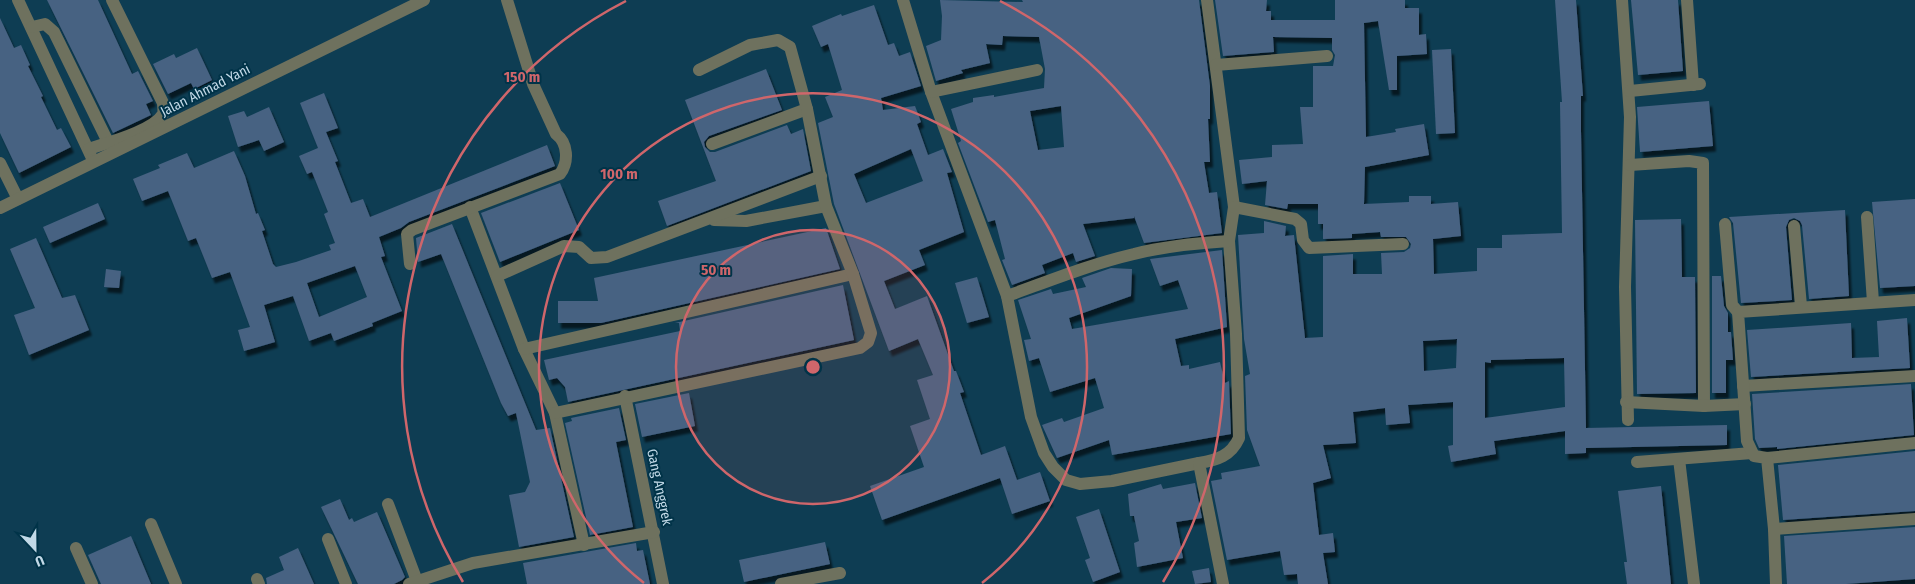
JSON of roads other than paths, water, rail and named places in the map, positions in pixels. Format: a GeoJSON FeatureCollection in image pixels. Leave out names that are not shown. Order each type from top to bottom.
{"type":"FeatureCollection","features":[{"type":"Feature","properties":{"kind":"street"},"geometry":{"type":"LineString","coordinates":[[18,0],[94,163]]}},
{"type":"Feature","properties":{"kind":"street"},"geometry":{"type":"LineString","coordinates":[[89,149],[143,129],[162,115],[164,110],[163,103],[112,0]]}},
{"type":"Feature","properties":{"kind":"street","name":"Jalan Ahmad Yani"},"geometry":{"type":"LineString","coordinates":[[0,208],[94,163],[300,58],[424,0]]}},
{"type":"Feature","properties":{"kind":"street"},"geometry":{"type":"LineString","coordinates":[[410,264],[407,234],[412,230],[560,174],[566,166],[566,156],[561,138],[556,134],[533,84],[507,0]]}},
{"type":"Feature","properties":{"kind":"street"},"geometry":{"type":"LineString","coordinates":[[902,0],[931,92],[1007,296],[1031,417],[1044,453],[1053,467],[1066,480],[1080,484],[1112,481],[1220,458],[1235,448],[1239,438],[1236,334],[1229,241],[1234,207],[1207,0]]}},
{"type":"Feature","properties":{"kind":"street"},"geometry":{"type":"LineString","coordinates":[[1622,0],[1630,91],[1630,165],[1625,287],[1626,402],[1628,420]]}},
{"type":"Feature","properties":{"kind":"street"},"geometry":{"type":"LineString","coordinates":[[1630,91],[1697,85],[1687,0]]}},
{"type":"Feature","properties":{"kind":"street"},"geometry":{"type":"LineString","coordinates":[[32,27],[45,24],[54,32],[108,142]]}},
{"type":"Feature","properties":{"kind":"street"},"geometry":{"type":"LineString","coordinates":[[554,413],[625,396],[862,347],[868,342],[871,333],[853,274],[826,206],[807,109],[788,45],[782,41],[750,45],[699,70]]}},
{"type":"Feature","properties":{"kind":"street"},"geometry":{"type":"LineString","coordinates":[[1216,65],[1327,56]]}},
{"type":"Feature","properties":{"kind":"street"},"geometry":{"type":"LineString","coordinates":[[931,92],[1037,70]]}},
{"type":"Feature","properties":{"kind":"street"},"geometry":{"type":"LineString","coordinates":[[712,144],[807,109]]}},
{"type":"Feature","properties":{"kind":"street"},"geometry":{"type":"LineString","coordinates":[[1630,165],[1689,161],[1703,163],[1704,406]]}},
{"type":"Feature","properties":{"kind":"street"},"geometry":{"type":"LineString","coordinates":[[0,163],[18,199]]}},
{"type":"Feature","properties":{"kind":"street"},"geometry":{"type":"LineString","coordinates":[[497,276],[564,246],[579,247],[591,258],[598,259],[821,176]]}},
{"type":"Feature","properties":{"kind":"street"},"geometry":{"type":"LineString","coordinates":[[706,220],[746,221],[826,206]]}},
{"type":"Feature","properties":{"kind":"street"},"geometry":{"type":"LineString","coordinates":[[470,207],[524,349],[554,413],[584,545]]}},
{"type":"Feature","properties":{"kind":"street"},"geometry":{"type":"LineString","coordinates":[[1234,207],[1295,219],[1301,224],[1303,240],[1309,248],[1403,244]]}},
{"type":"Feature","properties":{"kind":"street"},"geometry":{"type":"LineString","coordinates":[[1867,217],[1874,302]]}},
{"type":"Feature","properties":{"kind":"street"},"geometry":{"type":"LineString","coordinates":[[1724,224],[1732,305],[1738,312],[1747,441],[1752,453],[1756,457],[1767,458],[1915,443]]}},
{"type":"Feature","properties":{"kind":"street"},"geometry":{"type":"LineString","coordinates":[[1794,226],[1801,306]]}},
{"type":"Feature","properties":{"kind":"street"},"geometry":{"type":"LineString","coordinates":[[1007,296],[1101,263],[1134,254],[1193,244],[1229,241]]}},
{"type":"Feature","properties":{"kind":"street"},"geometry":{"type":"LineString","coordinates":[[524,349],[853,274]]}},
{"type":"Feature","properties":{"kind":"street"},"geometry":{"type":"LineString","coordinates":[[1738,312],[1801,306],[1915,300]]}},
{"type":"Feature","properties":{"kind":"street"},"geometry":{"type":"LineString","coordinates":[[1743,386],[1915,376]]}},
{"type":"Feature","properties":{"kind":"street","name":"Gang Anggrek"},"geometry":{"type":"LineString","coordinates":[[625,396],[663,584]]}},
{"type":"Feature","properties":{"kind":"street"},"geometry":{"type":"LineString","coordinates":[[1626,402],[1704,406],[1745,404]]}},
{"type":"Feature","properties":{"kind":"street"},"geometry":{"type":"LineString","coordinates":[[1637,462],[1752,453]]}},
{"type":"Feature","properties":{"kind":"street"},"geometry":{"type":"LineString","coordinates":[[1767,458],[1774,529],[1776,584]]}},
{"type":"Feature","properties":{"kind":"street"},"geometry":{"type":"LineString","coordinates":[[1679,459],[1694,584]]}},
{"type":"Feature","properties":{"kind":"street"},"geometry":{"type":"LineString","coordinates":[[1199,463],[1223,584]]}},
{"type":"Feature","properties":{"kind":"street"},"geometry":{"type":"LineString","coordinates":[[388,504],[413,582],[472,562],[654,532]]}},
{"type":"Feature","properties":{"kind":"street"},"geometry":{"type":"LineString","coordinates":[[1774,529],[1915,519]]}},
{"type":"Feature","properties":{"kind":"street"},"geometry":{"type":"LineString","coordinates":[[151,524],[176,584]]}},
{"type":"Feature","properties":{"kind":"street"},"geometry":{"type":"LineString","coordinates":[[328,539],[346,584]]}},
{"type":"Feature","properties":{"kind":"street"},"geometry":{"type":"LineString","coordinates":[[76,548],[92,584]]}},
{"type":"Feature","properties":{"kind":"street"},"geometry":{"type":"LineString","coordinates":[[781,584],[840,573]]}}]}
